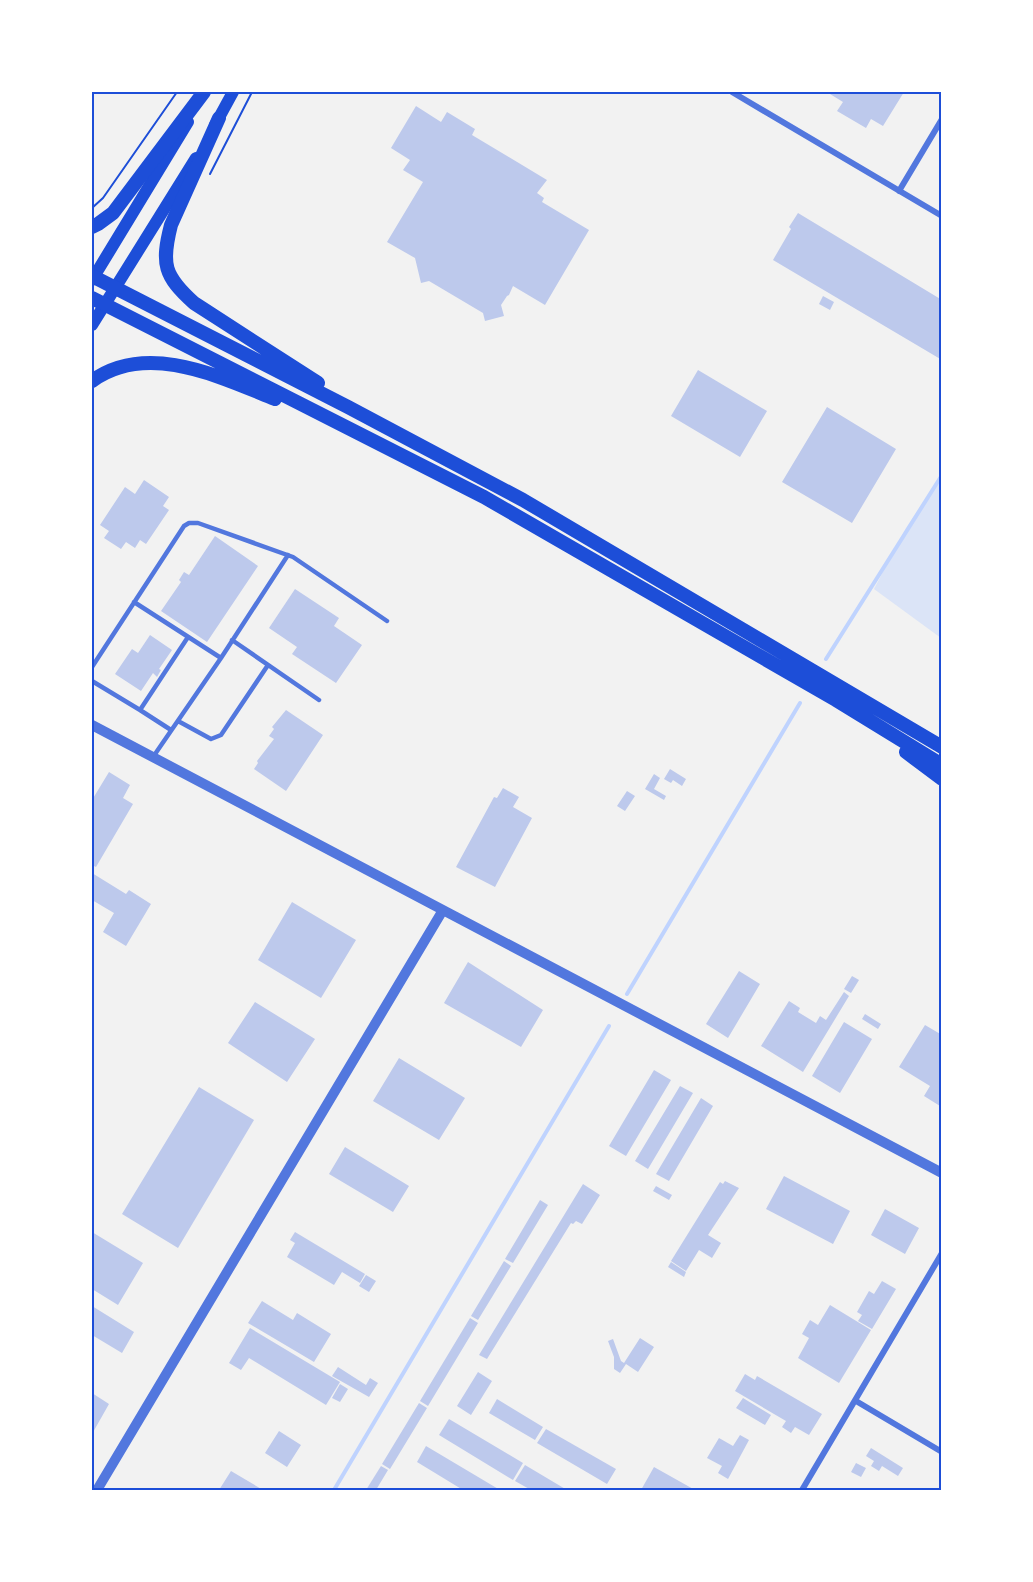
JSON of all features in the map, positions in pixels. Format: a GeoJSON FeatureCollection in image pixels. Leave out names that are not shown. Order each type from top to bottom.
{"type":"FeatureCollection","features":[{"type":"Feature","properties":{"kind":"main road"},"geometry":{"type":"LineString","coordinates":[[92,227],[113,213],[206,92]]}},
{"type":"Feature","properties":{"kind":"main road"},"geometry":{"type":"LineString","coordinates":[[206,92],[92,278],[399,434],[523,500],[942,747]]}},
{"type":"Feature","properties":{"kind":"main road"},"geometry":{"type":"LineString","coordinates":[[92,325],[207,140],[233,92]]}},
{"type":"Feature","properties":{"kind":"main road"},"geometry":{"type":"LineString","coordinates":[[219,118],[171,225],[166,243],[165,264],[176,287],[194,303],[399,434]]}},
{"type":"Feature","properties":{"kind":"main road"},"geometry":{"type":"LineString","coordinates":[[92,298],[484,497],[853,710],[942,765]]}},
{"type":"Feature","properties":{"kind":"main road"},"geometry":{"type":"LineString","coordinates":[[92,381],[111,370],[131,364],[149,363],[183,367],[219,376],[356,431]]}},
{"type":"Feature","properties":{"kind":"main road"},"geometry":{"type":"LineString","coordinates":[[853,710],[942,779]]}},
{"type":"Feature","properties":{"kind":"street"},"geometry":{"type":"LineString","coordinates":[[732,92],[942,216]]}},
{"type":"Feature","properties":{"kind":"street"},"geometry":{"type":"LineString","coordinates":[[899,191],[942,119]]}},
{"type":"Feature","properties":{"kind":"street"},"geometry":{"type":"LineString","coordinates":[[92,725],[942,1173]]}},
{"type":"Feature","properties":{"kind":"street"},"geometry":{"type":"LineString","coordinates":[[97,1491],[443,910]]}},
{"type":"Feature","properties":{"kind":"street"},"geometry":{"type":"LineString","coordinates":[[802,1491],[942,1252]]}},
{"type":"Feature","properties":{"kind":"street"},"geometry":{"type":"LineString","coordinates":[[856,1401],[942,1452]]}},
{"type":"Feature","properties":{"kind":"lane"},"geometry":{"type":"LineString","coordinates":[[92,667],[184,526],[189,523],[198,523],[288,555],[387,621]]}},
{"type":"Feature","properties":{"kind":"lane"},"geometry":{"type":"LineString","coordinates":[[153,757],[288,555]]}},
{"type":"Feature","properties":{"kind":"lane"},"geometry":{"type":"LineString","coordinates":[[134,602],[221,658]]}},
{"type":"Feature","properties":{"kind":"lane"},"geometry":{"type":"LineString","coordinates":[[140,710],[188,637]]}},
{"type":"Feature","properties":{"kind":"lane"},"geometry":{"type":"LineString","coordinates":[[232,640],[319,700]]}},
{"type":"Feature","properties":{"kind":"lane"},"geometry":{"type":"LineString","coordinates":[[178,721],[211,739],[216,739],[268,665]]}},
{"type":"Feature","properties":{"kind":"lane"},"geometry":{"type":"LineString","coordinates":[[92,681],[171,730]]}},
{"type":"Feature","properties":{"kind":"path"},"geometry":{"type":"LineString","coordinates":[[92,208],[103,198],[177,92]]}},
{"type":"Feature","properties":{"kind":"path"},"geometry":{"type":"LineString","coordinates":[[205,183],[252,92]]}},
{"type":"Feature","properties":{"kind":"shaded area"},"geometry":{"type":"Polygon","coordinates":[[[941,476],[941,638],[874,589],[906,528],[941,476]]]}},
{"type":"Feature","properties":{"kind":"building"},"geometry":{"type":"Polygon","coordinates":[[[832,92],[904,92],[883,126],[871,119],[866,128],[837,111],[843,102],[830,94],[832,92]]]}},
{"type":"Feature","properties":{"kind":"building"},"geometry":{"type":"Polygon","coordinates":[[[416,106],[441,122],[447,112],[475,129],[472,135],[547,180],[537,193],[544,198],[542,202],[589,230],[545,305],[513,286],[501,305],[504,316],[485,321],[483,313],[429,281],[421,283],[415,258],[387,242],[423,182],[403,170],[410,160],[391,148],[416,106]]]}},
{"type":"Feature","properties":{"kind":"building"},"geometry":{"type":"Polygon","coordinates":[[[798,213],[942,300],[942,360],[773,260],[798,213]]]}},
{"type":"Feature","properties":{"kind":"building"},"geometry":{"type":"Polygon","coordinates":[[[823,296],[834,302],[830,310],[819,304],[823,296]]]}},
{"type":"Feature","properties":{"kind":"building"},"geometry":{"type":"Polygon","coordinates":[[[698,370],[767,411],[740,457],[671,416],[698,370]]]}},
{"type":"Feature","properties":{"kind":"building"},"geometry":{"type":"Polygon","coordinates":[[[827,407],[896,449],[852,523],[782,482],[827,407]]]}},
{"type":"Feature","properties":{"kind":"building"},"geometry":{"type":"Polygon","coordinates":[[[144,480],[169,497],[163,506],[169,510],[146,544],[140,540],[135,548],[126,542],[121,549],[104,538],[109,531],[100,525],[125,487],[135,494],[144,480]]]}},
{"type":"Feature","properties":{"kind":"building"},"geometry":{"type":"Polygon","coordinates":[[[215,536],[258,566],[207,642],[161,611],[181,582],[179,580],[184,572],[189,575],[215,536]]]}},
{"type":"Feature","properties":{"kind":"building"},"geometry":{"type":"Polygon","coordinates":[[[295,589],[339,618],[334,626],[362,645],[336,683],[292,654],[297,647],[269,628],[295,589]]]}},
{"type":"Feature","properties":{"kind":"building"},"geometry":{"type":"Polygon","coordinates":[[[150,635],[172,650],[159,669],[161,670],[157,677],[153,673],[141,691],[115,674],[132,649],[138,653],[150,635]]]}},
{"type":"Feature","properties":{"kind":"building"},"geometry":{"type":"Polygon","coordinates":[[[286,710],[323,735],[286,791],[254,769],[257,761],[274,739],[269,736],[274,729],[272,727],[286,710]]]}},
{"type":"Feature","properties":{"kind":"building"},"geometry":{"type":"Polygon","coordinates":[[[670,769],[686,779],[682,786],[673,780],[671,783],[664,779],[670,769]]]}},
{"type":"Feature","properties":{"kind":"building"},"geometry":{"type":"Polygon","coordinates":[[[109,772],[130,785],[123,798],[133,804],[96,867],[92,865],[92,800],[109,772]]]}},
{"type":"Feature","properties":{"kind":"building"},"geometry":{"type":"Polygon","coordinates":[[[654,774],[660,778],[654,789],[666,796],[664,800],[645,789],[654,774]]]}},
{"type":"Feature","properties":{"kind":"building"},"geometry":{"type":"Polygon","coordinates":[[[503,788],[519,797],[513,807],[532,818],[495,887],[456,867],[494,797],[497,798],[503,788]]]}},
{"type":"Feature","properties":{"kind":"building"},"geometry":{"type":"Polygon","coordinates":[[[627,791],[635,796],[625,811],[617,806],[627,791]]]}},
{"type":"Feature","properties":{"kind":"building"},"geometry":{"type":"Polygon","coordinates":[[[92,873],[126,894],[129,890],[151,904],[126,946],[103,932],[114,913],[92,900],[92,873]]]}},
{"type":"Feature","properties":{"kind":"building"},"geometry":{"type":"Polygon","coordinates":[[[292,902],[356,940],[321,998],[258,960],[292,902]]]}},
{"type":"Feature","properties":{"kind":"building"},"geometry":{"type":"Polygon","coordinates":[[[468,962],[543,1010],[521,1047],[444,1003],[468,962]]]}},
{"type":"Feature","properties":{"kind":"building"},"geometry":{"type":"Polygon","coordinates":[[[739,971],[760,984],[728,1038],[706,1024],[739,971]]]}},
{"type":"Feature","properties":{"kind":"building"},"geometry":{"type":"Polygon","coordinates":[[[852,976],[859,980],[851,993],[844,989],[852,976]]]}},
{"type":"Feature","properties":{"kind":"building"},"geometry":{"type":"Polygon","coordinates":[[[844,992],[849,996],[803,1072],[761,1046],[789,1001],[800,1008],[798,1012],[816,1023],[820,1016],[826,1020],[844,992]]]}},
{"type":"Feature","properties":{"kind":"building"},"geometry":{"type":"Polygon","coordinates":[[[255,1002],[315,1039],[287,1082],[228,1043],[255,1002]]]}},
{"type":"Feature","properties":{"kind":"building"},"geometry":{"type":"Polygon","coordinates":[[[865,1014],[881,1024],[878,1029],[862,1019],[865,1014]]]}},
{"type":"Feature","properties":{"kind":"building"},"geometry":{"type":"Polygon","coordinates":[[[844,1022],[872,1039],[840,1093],[812,1076],[844,1022]]]}},
{"type":"Feature","properties":{"kind":"building"},"geometry":{"type":"Polygon","coordinates":[[[925,1025],[942,1035],[940,1106],[924,1096],[930,1086],[899,1067],[925,1025]]]}},
{"type":"Feature","properties":{"kind":"building"},"geometry":{"type":"Polygon","coordinates":[[[399,1058],[465,1098],[439,1140],[373,1101],[399,1058]]]}},
{"type":"Feature","properties":{"kind":"building"},"geometry":{"type":"Polygon","coordinates":[[[654,1070],[671,1080],[626,1156],[609,1146],[654,1070]]]}},
{"type":"Feature","properties":{"kind":"building"},"geometry":{"type":"Polygon","coordinates":[[[680,1086],[693,1093],[648,1169],[635,1161],[680,1086]]]}},
{"type":"Feature","properties":{"kind":"building"},"geometry":{"type":"Polygon","coordinates":[[[199,1087],[254,1120],[178,1248],[122,1214],[199,1087]]]}},
{"type":"Feature","properties":{"kind":"building"},"geometry":{"type":"Polygon","coordinates":[[[701,1098],[713,1106],[669,1181],[656,1174],[701,1098]]]}},
{"type":"Feature","properties":{"kind":"building"},"geometry":{"type":"Polygon","coordinates":[[[345,1147],[409,1186],[393,1212],[329,1174],[345,1147]]]}},
{"type":"Feature","properties":{"kind":"building"},"geometry":{"type":"Polygon","coordinates":[[[784,1176],[850,1211],[833,1244],[766,1209],[784,1176]]]}},
{"type":"Feature","properties":{"kind":"building"},"geometry":{"type":"Polygon","coordinates":[[[725,1181],[739,1188],[708,1235],[721,1243],[712,1258],[699,1250],[686,1271],[671,1261],[720,1182],[723,1184],[725,1181]]]}},
{"type":"Feature","properties":{"kind":"building"},"geometry":{"type":"Polygon","coordinates":[[[583,1184],[600,1195],[582,1224],[576,1221],[571,1223],[487,1359],[479,1355],[583,1184]]]}},
{"type":"Feature","properties":{"kind":"building"},"geometry":{"type":"Polygon","coordinates":[[[656,1186],[672,1195],[669,1200],[653,1191],[656,1186]]]}},
{"type":"Feature","properties":{"kind":"building"},"geometry":{"type":"Polygon","coordinates":[[[540,1200],[548,1205],[513,1263],[505,1259],[540,1200]]]}},
{"type":"Feature","properties":{"kind":"building"},"geometry":{"type":"Polygon","coordinates":[[[885,1209],[919,1228],[905,1254],[871,1235],[885,1209]]]}},
{"type":"Feature","properties":{"kind":"building"},"geometry":{"type":"Polygon","coordinates":[[[92,1232],[143,1263],[118,1305],[92,1289],[92,1232]]]}},
{"type":"Feature","properties":{"kind":"building"},"geometry":{"type":"Polygon","coordinates":[[[295,1232],[365,1274],[360,1283],[342,1272],[334,1285],[287,1257],[295,1243],[290,1240],[295,1232]]]}},
{"type":"Feature","properties":{"kind":"building"},"geometry":{"type":"Polygon","coordinates":[[[504,1261],[511,1266],[478,1320],[471,1316],[504,1261]]]}},
{"type":"Feature","properties":{"kind":"building"},"geometry":{"type":"Polygon","coordinates":[[[671,1262],[686,1272],[684,1277],[668,1267],[671,1262]]]}},
{"type":"Feature","properties":{"kind":"building"},"geometry":{"type":"Polygon","coordinates":[[[366,1275],[376,1281],[369,1292],[359,1286],[366,1275]]]}},
{"type":"Feature","properties":{"kind":"building"},"geometry":{"type":"Polygon","coordinates":[[[882,1281],[896,1289],[872,1329],[858,1321],[862,1315],[857,1312],[869,1291],[874,1294],[882,1281]]]}},
{"type":"Feature","properties":{"kind":"building"},"geometry":{"type":"Polygon","coordinates":[[[262,1301],[293,1320],[297,1313],[331,1334],[314,1362],[248,1323],[262,1301]]]}},
{"type":"Feature","properties":{"kind":"building"},"geometry":{"type":"Polygon","coordinates":[[[830,1305],[871,1330],[839,1383],[798,1358],[809,1338],[802,1334],[810,1320],[818,1325],[830,1305]]]}},
{"type":"Feature","properties":{"kind":"building"},"geometry":{"type":"Polygon","coordinates":[[[92,1306],[134,1332],[122,1353],[92,1335],[92,1306]]]}},
{"type":"Feature","properties":{"kind":"building"},"geometry":{"type":"Polygon","coordinates":[[[470,1318],[478,1323],[428,1406],[420,1401],[470,1318]]]}},
{"type":"Feature","properties":{"kind":"building"},"geometry":{"type":"Polygon","coordinates":[[[250,1328],[340,1382],[326,1405],[249,1358],[241,1370],[229,1363],[250,1328]]]}},
{"type":"Feature","properties":{"kind":"building"},"geometry":{"type":"Polygon","coordinates":[[[640,1338],[654,1347],[638,1372],[626,1364],[620,1373],[614,1369],[614,1357],[608,1341],[613,1339],[621,1361],[624,1363],[640,1338]]]}},
{"type":"Feature","properties":{"kind":"building"},"geometry":{"type":"Polygon","coordinates":[[[338,1367],[366,1385],[370,1378],[378,1383],[369,1397],[332,1376],[338,1367]]]}},
{"type":"Feature","properties":{"kind":"building"},"geometry":{"type":"Polygon","coordinates":[[[478,1372],[492,1381],[471,1415],[457,1406],[478,1372]]]}},
{"type":"Feature","properties":{"kind":"building"},"geometry":{"type":"Polygon","coordinates":[[[745,1374],[755,1380],[757,1376],[822,1414],[809,1435],[795,1427],[791,1433],[782,1427],[786,1421],[735,1391],[745,1374]]]}},
{"type":"Feature","properties":{"kind":"building"},"geometry":{"type":"Polygon","coordinates":[[[340,1384],[348,1389],[340,1402],[332,1398],[340,1384]]]}},
{"type":"Feature","properties":{"kind":"building"},"geometry":{"type":"Polygon","coordinates":[[[92,1393],[109,1404],[92,1434],[92,1393]]]}},
{"type":"Feature","properties":{"kind":"building"},"geometry":{"type":"Polygon","coordinates":[[[743,1398],[771,1415],[765,1425],[736,1408],[743,1398]]]}},
{"type":"Feature","properties":{"kind":"building"},"geometry":{"type":"Polygon","coordinates":[[[497,1399],[543,1427],[535,1440],[489,1413],[497,1399]]]}},
{"type":"Feature","properties":{"kind":"building"},"geometry":{"type":"Polygon","coordinates":[[[419,1403],[427,1408],[390,1469],[382,1464],[419,1403]]]}},
{"type":"Feature","properties":{"kind":"building"},"geometry":{"type":"Polygon","coordinates":[[[449,1419],[523,1463],[513,1480],[439,1435],[449,1419]]]}},
{"type":"Feature","properties":{"kind":"building"},"geometry":{"type":"Polygon","coordinates":[[[546,1429],[616,1469],[607,1484],[537,1443],[546,1429]]]}},
{"type":"Feature","properties":{"kind":"building"},"geometry":{"type":"Polygon","coordinates":[[[279,1431],[301,1445],[287,1467],[265,1453],[279,1431]]]}},
{"type":"Feature","properties":{"kind":"building"},"geometry":{"type":"Polygon","coordinates":[[[740,1435],[749,1440],[728,1479],[718,1473],[722,1466],[707,1458],[719,1438],[733,1446],[740,1435]]]}},
{"type":"Feature","properties":{"kind":"building"},"geometry":{"type":"Polygon","coordinates":[[[426,1446],[500,1490],[463,1490],[417,1462],[426,1446]]]}},
{"type":"Feature","properties":{"kind":"building"},"geometry":{"type":"Polygon","coordinates":[[[871,1448],[903,1468],[898,1476],[882,1466],[879,1471],[871,1466],[874,1461],[866,1456],[871,1448]]]}},
{"type":"Feature","properties":{"kind":"building"},"geometry":{"type":"Polygon","coordinates":[[[856,1463],[866,1468],[861,1477],[851,1472],[856,1463]]]}},
{"type":"Feature","properties":{"kind":"building"},"geometry":{"type":"Polygon","coordinates":[[[525,1465],[567,1490],[531,1490],[515,1481],[525,1465]]]}},
{"type":"Feature","properties":{"kind":"building"},"geometry":{"type":"Polygon","coordinates":[[[381,1466],[388,1470],[376,1490],[366,1490],[381,1466]]]}},
{"type":"Feature","properties":{"kind":"building"},"geometry":{"type":"Polygon","coordinates":[[[654,1467],[695,1490],[641,1490],[654,1467]]]}},
{"type":"Feature","properties":{"kind":"building"},"geometry":{"type":"Polygon","coordinates":[[[231,1471],[263,1490],[219,1490],[231,1471]]]}},
{"type":"Feature","properties":{"kind":"waterway"},"geometry":{"type":"LineString","coordinates":[[826,659],[942,475]]}},
{"type":"Feature","properties":{"kind":"waterway"},"geometry":{"type":"LineString","coordinates":[[627,994],[800,703]]}},
{"type":"Feature","properties":{"kind":"waterway"},"geometry":{"type":"LineString","coordinates":[[334,1490],[609,1026]]}}]}
